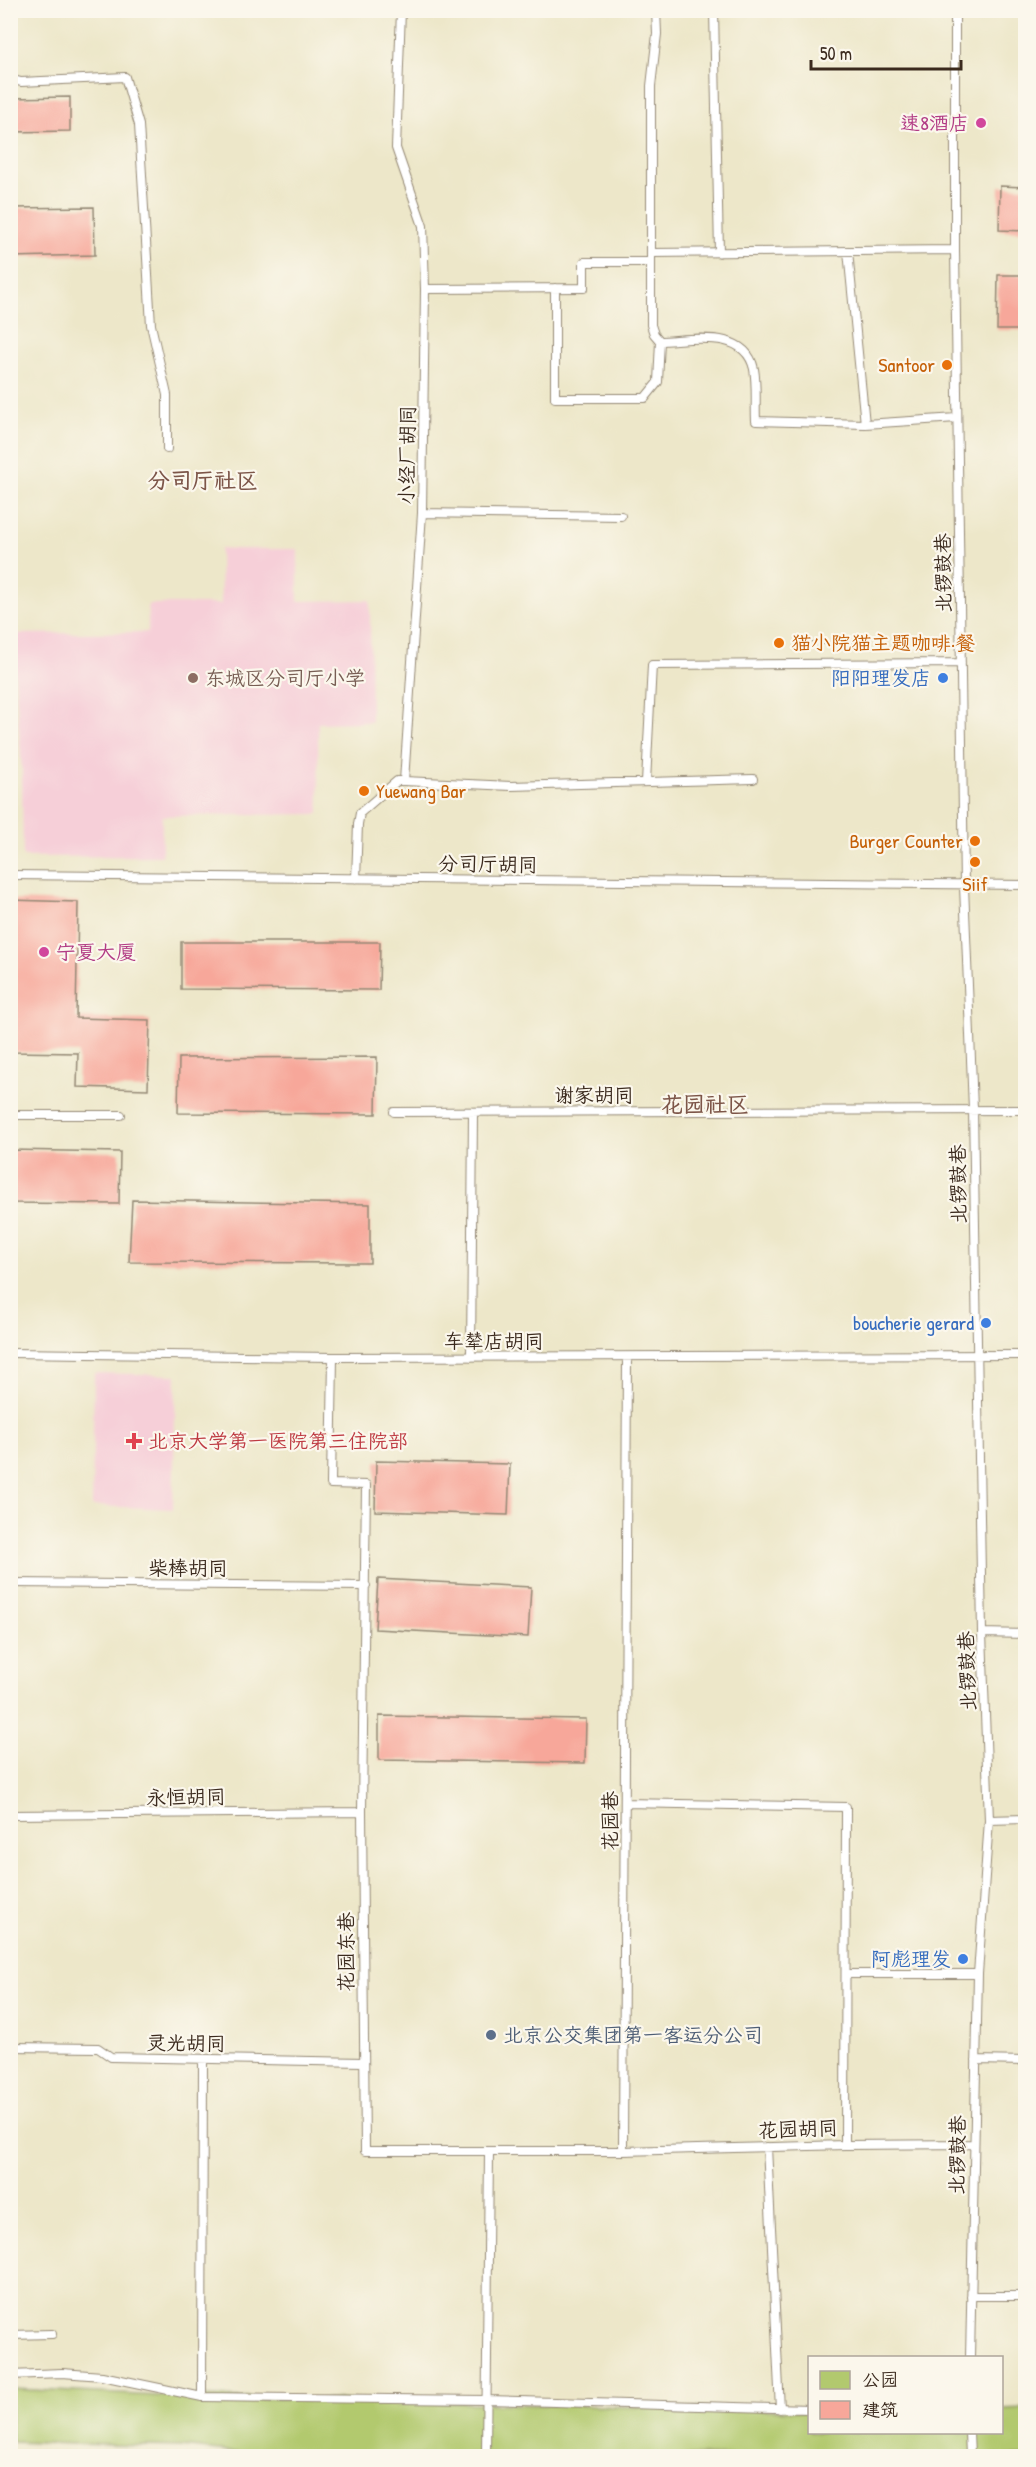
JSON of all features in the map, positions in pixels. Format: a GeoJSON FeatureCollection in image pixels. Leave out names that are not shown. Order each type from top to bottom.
{"type":"FeatureCollection","features":[{"type":"Feature","properties":{"kind":"lane","name":"小经厂胡同"},"geometry":{"type":"LineString","coordinates":[[400,10],[396,147],[423,226],[425,289],[422,513],[404,781]]}},
{"type":"Feature","properties":{"kind":"lane"},"geometry":{"type":"LineString","coordinates":[[555,288],[555,398],[645,398],[658,382],[660,341],[651,325],[651,86],[657,34],[657,10]]}},
{"type":"Feature","properties":{"kind":"lane"},"geometry":{"type":"LineString","coordinates":[[714,10],[718,253]]}},
{"type":"Feature","properties":{"kind":"lane","name":"北锣鼓巷"},"geometry":{"type":"LineString","coordinates":[[955,10],[954,250],[964,886],[974,1109],[982,1633],[989,1820],[978,1974],[970,2356]]}},
{"type":"Feature","properties":{"kind":"lane"},"geometry":{"type":"LineString","coordinates":[[10,79],[21,82],[125,77],[139,125],[151,325],[167,395],[168,449]]}},
{"type":"Feature","properties":{"kind":"lane"},"geometry":{"type":"LineString","coordinates":[[425,289],[584,288],[584,262],[718,253],[954,250]]}},
{"type":"Feature","properties":{"kind":"lane"},"geometry":{"type":"LineString","coordinates":[[848,251],[865,424]]}},
{"type":"Feature","properties":{"kind":"lane"},"geometry":{"type":"LineString","coordinates":[[660,341],[728,340],[745,350],[754,371],[756,421],[865,424],[957,418]]}},
{"type":"Feature","properties":{"kind":"lane"},"geometry":{"type":"LineString","coordinates":[[422,513],[621,516]]}},
{"type":"Feature","properties":{"kind":"lane"},"geometry":{"type":"LineString","coordinates":[[646,782],[652,665],[961,663]]}},
{"type":"Feature","properties":{"kind":"lane"},"geometry":{"type":"LineString","coordinates":[[356,879],[360,813],[397,781],[511,786],[753,779]]}},
{"type":"Feature","properties":{"kind":"lane","name":"分司厅胡同"},"geometry":{"type":"LineString","coordinates":[[10,875],[1026,885]]}},
{"type":"Feature","properties":{"kind":"lane","name":"谢家胡同"},"geometry":{"type":"LineString","coordinates":[[394,1112],[1026,1110]]}},
{"type":"Feature","properties":{"kind":"lane"},"geometry":{"type":"LineString","coordinates":[[471,1357],[472,1113]]}},
{"type":"Feature","properties":{"kind":"lane"},"geometry":{"type":"LineString","coordinates":[[10,1115],[121,1115]]}},
{"type":"Feature","properties":{"kind":"lane","name":"车辇店胡同"},"geometry":{"type":"LineString","coordinates":[[10,1353],[333,1357],[1026,1355]]}},
{"type":"Feature","properties":{"kind":"lane","name":"花园东巷"},"geometry":{"type":"LineString","coordinates":[[333,1357],[331,1484],[366,1485],[362,1812],[365,2151],[489,2152]]}},
{"type":"Feature","properties":{"kind":"lane","name":"花园巷"},"geometry":{"type":"LineString","coordinates":[[624,2151],[627,1357]]}},
{"type":"Feature","properties":{"kind":"lane","name":"柴棒胡同"},"geometry":{"type":"LineString","coordinates":[[10,1583],[366,1586]]}},
{"type":"Feature","properties":{"kind":"lane"},"geometry":{"type":"LineString","coordinates":[[982,1633],[1026,1634]]}},
{"type":"Feature","properties":{"kind":"lane"},"geometry":{"type":"LineString","coordinates":[[626,1803],[846,1807],[845,2145]]}},
{"type":"Feature","properties":{"kind":"lane","name":"永恒胡同"},"geometry":{"type":"LineString","coordinates":[[10,1815],[362,1812]]}},
{"type":"Feature","properties":{"kind":"lane"},"geometry":{"type":"LineString","coordinates":[[989,1820],[1026,1819]]}},
{"type":"Feature","properties":{"kind":"lane"},"geometry":{"type":"LineString","coordinates":[[847,1974],[978,1974]]}},
{"type":"Feature","properties":{"kind":"lane","name":"灵光胡同"},"geometry":{"type":"LineString","coordinates":[[10,2047],[98,2048],[111,2057],[363,2062]]}},
{"type":"Feature","properties":{"kind":"lane"},"geometry":{"type":"LineString","coordinates":[[202,2397],[203,2060]]}},
{"type":"Feature","properties":{"kind":"lane"},"geometry":{"type":"LineString","coordinates":[[976,2060],[1026,2061]]}},
{"type":"Feature","properties":{"kind":"lane","name":"花园胡同"},"geometry":{"type":"LineString","coordinates":[[624,2151],[845,2145],[973,2145]]}},
{"type":"Feature","properties":{"kind":"lane"},"geometry":{"type":"LineString","coordinates":[[767,2147],[780,2409]]}},
{"type":"Feature","properties":{"kind":"lane"},"geometry":{"type":"LineString","coordinates":[[486,2457],[489,2152],[624,2151]]}},
{"type":"Feature","properties":{"kind":"lane"},"geometry":{"type":"LineString","coordinates":[[971,2296],[1026,2296]]}},
{"type":"Feature","properties":{"kind":"lane"},"geometry":{"type":"LineString","coordinates":[[10,2335],[52,2334]]}},
{"type":"Feature","properties":{"kind":"lane"},"geometry":{"type":"LineString","coordinates":[[10,2375],[62,2373],[102,2376],[202,2397],[487,2400],[808,2409]]}},
{"type":"Feature","properties":{"kind":"lane"},"geometry":{"type":"LineString","coordinates":[[969,2434],[970,2457]]}},
{"type":"Feature","properties":{"kind":"path"},"geometry":{"type":"LineString","coordinates":[[808,637],[809,643],[866,643],[867,663]]}},
{"type":"Feature","properties":{"kind":"shaded area","name":"东城区分司厅小学"},"geometry":{"type":"Polygon","coordinates":[[[220,549],[298,549],[298,601],[370,600],[371,722],[318,723],[319,814],[162,816],[162,856],[23,857],[22,771],[12,634],[148,632],[148,604],[221,604],[220,549]]]}},
{"type":"Feature","properties":{"kind":"shaded area","name":"北京大学第一医院第三住院部"},"geometry":{"type":"Polygon","coordinates":[[[94,1373],[176,1375],[173,1509],[92,1506],[94,1373]]]}},
{"type":"Feature","properties":{"kind":"green space"},"geometry":{"type":"Polygon","coordinates":[[[11,2389],[161,2396],[808,2411],[808,2434],[1003,2434],[1003,2409],[1026,2408],[1025,2456],[267,2456],[181,2447],[11,2442],[11,2389]]]}},
{"type":"Feature","properties":{"kind":"building"},"geometry":{"type":"Polygon","coordinates":[[[70,97],[70,131],[10,132],[10,98],[70,97]]]}},
{"type":"Feature","properties":{"kind":"building"},"geometry":{"type":"Polygon","coordinates":[[[1000,186],[1026,187],[1026,231],[999,230],[1000,186]]]}},
{"type":"Feature","properties":{"kind":"building"},"geometry":{"type":"Polygon","coordinates":[[[94,207],[95,255],[10,257],[10,208],[94,207]]]}},
{"type":"Feature","properties":{"kind":"building"},"geometry":{"type":"Polygon","coordinates":[[[998,275],[1026,275],[1026,330],[997,330],[998,275]]]}},
{"type":"Feature","properties":{"kind":"building"},"geometry":{"type":"Polygon","coordinates":[[[10,900],[78,902],[76,1018],[150,1020],[148,1089],[77,1087],[78,1053],[10,1052],[10,900]]]}},
{"type":"Feature","properties":{"kind":"building"},"geometry":{"type":"Polygon","coordinates":[[[181,942],[380,942],[379,990],[181,989],[181,942]]]}},
{"type":"Feature","properties":{"kind":"building"},"geometry":{"type":"Polygon","coordinates":[[[377,1057],[376,1114],[178,1113],[179,1058],[377,1057]]]}},
{"type":"Feature","properties":{"kind":"building"},"geometry":{"type":"Polygon","coordinates":[[[10,1150],[120,1152],[119,1204],[10,1203],[10,1150]]]}},
{"type":"Feature","properties":{"kind":"building"},"geometry":{"type":"Polygon","coordinates":[[[132,1200],[370,1204],[370,1263],[129,1262],[132,1200]]]}},
{"type":"Feature","properties":{"kind":"building"},"geometry":{"type":"Polygon","coordinates":[[[376,1461],[510,1464],[508,1515],[375,1511],[376,1461]]]}},
{"type":"Feature","properties":{"kind":"building"},"geometry":{"type":"Polygon","coordinates":[[[378,1579],[531,1587],[528,1637],[375,1629],[378,1579]]]}},
{"type":"Feature","properties":{"kind":"building"},"geometry":{"type":"Polygon","coordinates":[[[379,1716],[586,1719],[585,1763],[379,1760],[379,1716]]]}},
{"type":"Feature","properties":{"kind":"place","name":"速8酒店"},"geometry":{"type":"Point","coordinates":[981,123]}},
{"type":"Feature","properties":{"kind":"place","name":"Santoor"},"geometry":{"type":"Point","coordinates":[947,365]}},
{"type":"Feature","properties":{"kind":"place","name":"猫小院猫主题咖啡·餐"},"geometry":{"type":"Point","coordinates":[779,643]}},
{"type":"Feature","properties":{"kind":"place","name":"东城区分司厅小学"},"geometry":{"type":"Point","coordinates":[193,678]}},
{"type":"Feature","properties":{"kind":"place","name":"阳阳理发店"},"geometry":{"type":"Point","coordinates":[943,678]}},
{"type":"Feature","properties":{"kind":"place","name":"Yuewang Bar"},"geometry":{"type":"Point","coordinates":[364,791]}},
{"type":"Feature","properties":{"kind":"place","name":"Burger Counter"},"geometry":{"type":"Point","coordinates":[975,841]}},
{"type":"Feature","properties":{"kind":"place","name":"Siif"},"geometry":{"type":"Point","coordinates":[975,862]}},
{"type":"Feature","properties":{"kind":"place","name":"宁夏大厦"},"geometry":{"type":"Point","coordinates":[44,952]}},
{"type":"Feature","properties":{"kind":"place","name":"boucherie gerard"},"geometry":{"type":"Point","coordinates":[986,1323]}},
{"type":"Feature","properties":{"kind":"place","name":"北京大学第一医院第三住院部"},"geometry":{"type":"Point","coordinates":[134,1441]}},
{"type":"Feature","properties":{"kind":"place","name":"阿彪理发"},"geometry":{"type":"Point","coordinates":[963,1959]}},
{"type":"Feature","properties":{"kind":"place","name":"北京公交集团第一客运分公司"},"geometry":{"type":"Point","coordinates":[491,2035]}},
{"type":"Feature","properties":{"kind":"district","name":"分司厅社区"},"geometry":{"type":"Point","coordinates":[203,480]}},
{"type":"Feature","properties":{"kind":"district","name":"花园社区"},"geometry":{"type":"Point","coordinates":[705,1104]}}]}
